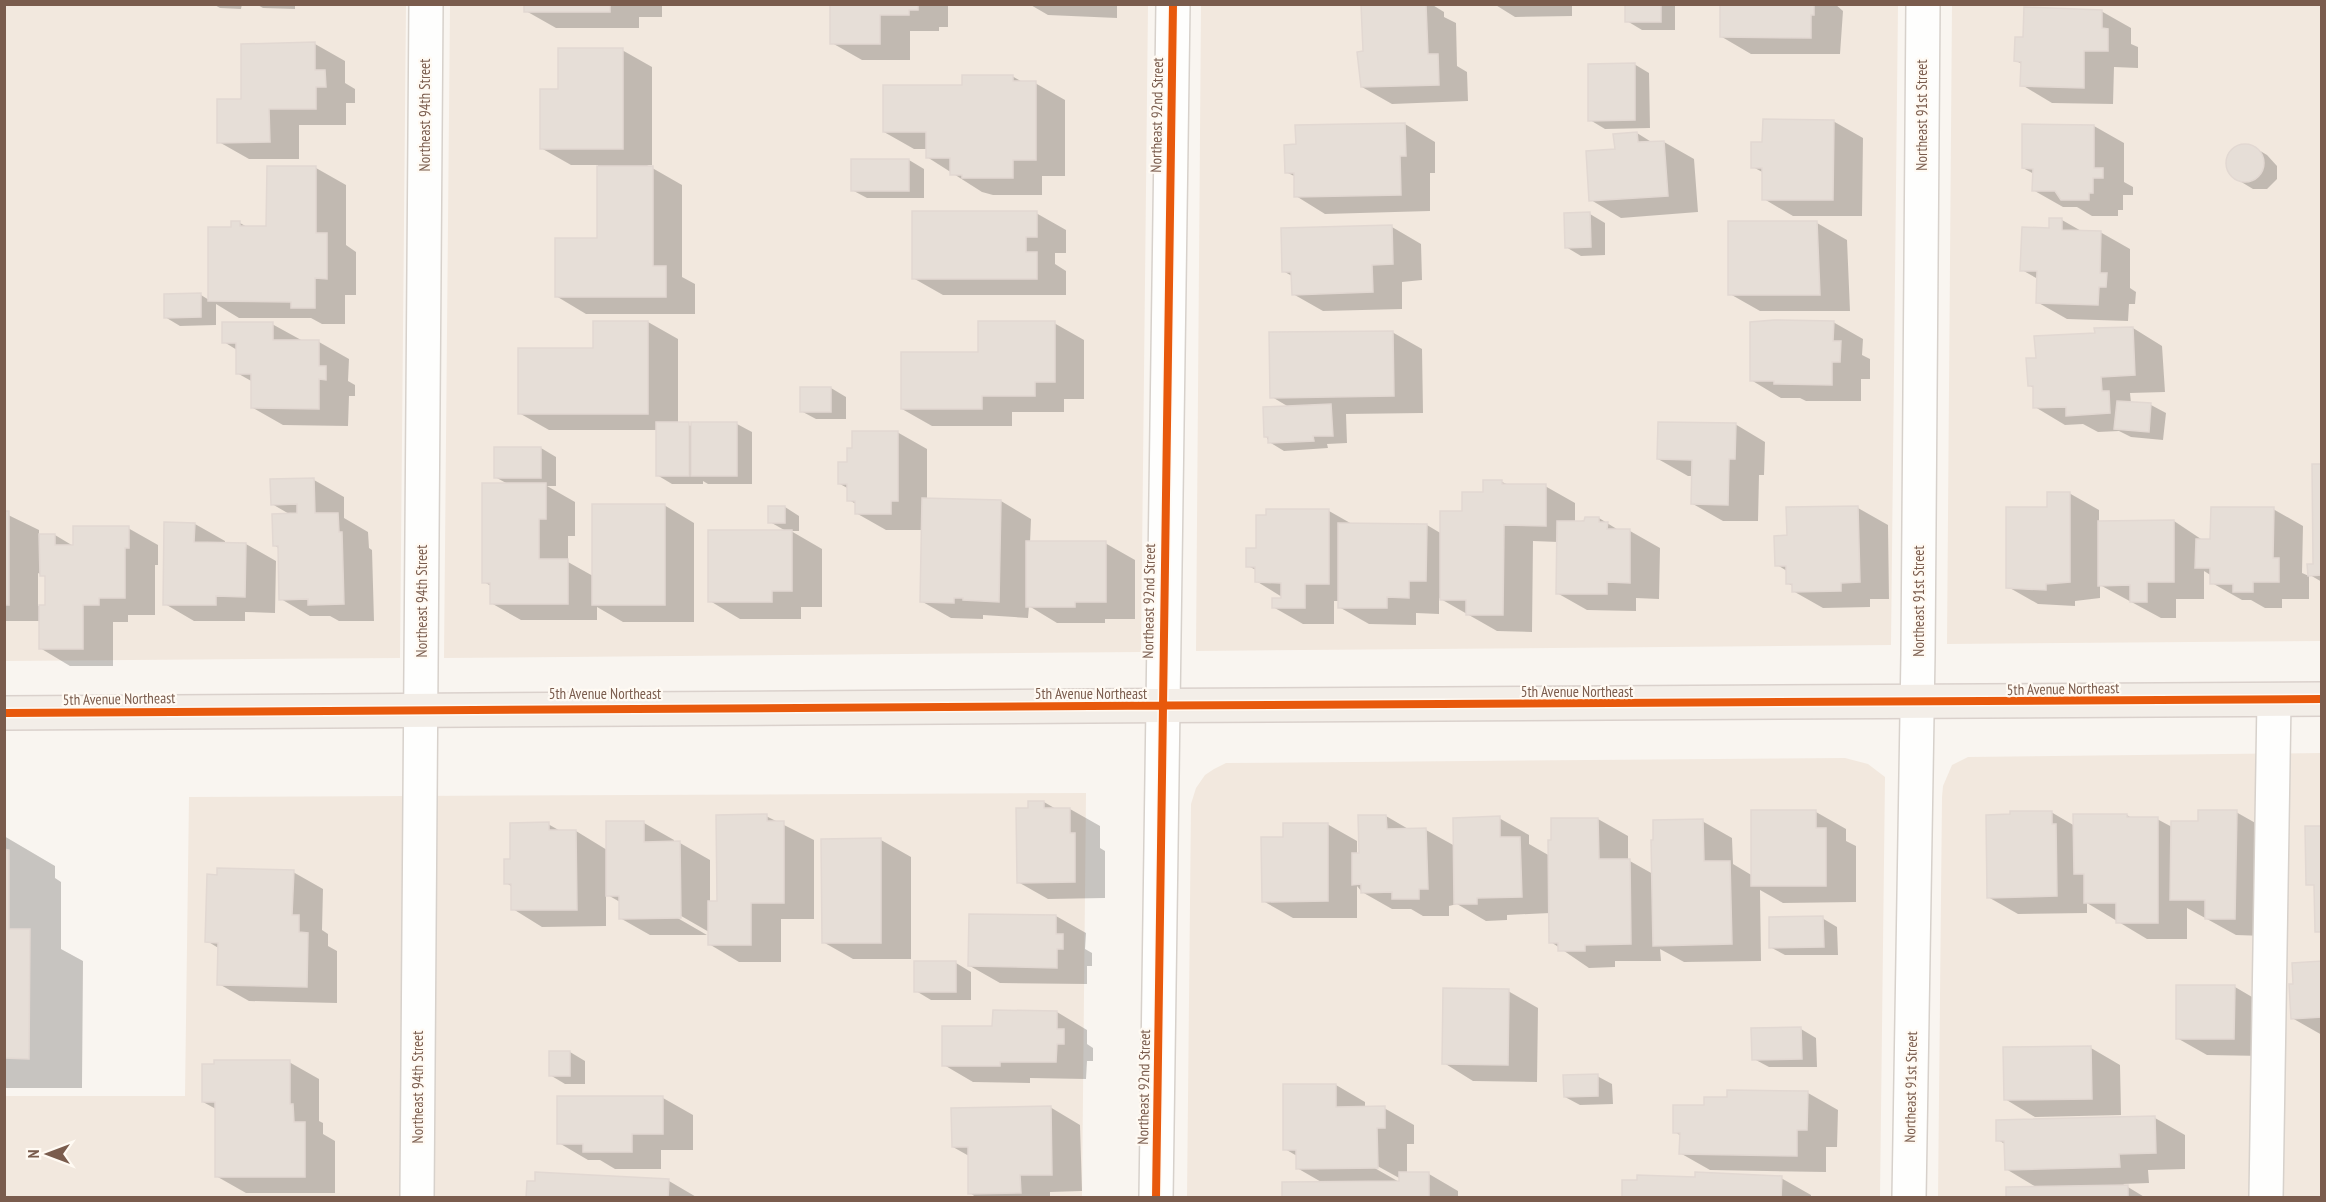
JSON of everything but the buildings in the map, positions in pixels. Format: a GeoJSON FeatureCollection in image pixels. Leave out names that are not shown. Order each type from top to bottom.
{"type":"FeatureCollection","features":[{"type":"Feature","properties":{"kind":"main road","name":"5th Avenue Northeast"},"geometry":{"type":"LineString","coordinates":[[4,713],[421,708],[1917,704],[2322,699]]}},
{"type":"Feature","properties":{"kind":"street","name":"Northeast 94th Street"},"geometry":{"type":"LineString","coordinates":[[417,1197],[426,4]]}},
{"type":"Feature","properties":{"kind":"street","name":"Northeast 92nd Street"},"geometry":{"type":"LineString","coordinates":[[1156,1197],[1163,572],[1173,4]]}},
{"type":"Feature","properties":{"kind":"street","name":"Northeast 91st Street"},"geometry":{"type":"LineString","coordinates":[[1909,1197],[1917,704],[1923,4]]}},
{"type":"Feature","properties":{"kind":"street"},"geometry":{"type":"LineString","coordinates":[[2266,1197],[2274,700]]}},
{"type":"Feature","properties":{"kind":"shaded area"},"geometry":{"type":"Polygon","coordinates":[[[4,5],[406,5],[400,658],[5,661],[4,5]]]}},
{"type":"Feature","properties":{"kind":"shaded area"},"geometry":{"type":"Polygon","coordinates":[[[450,5],[1148,5],[1141,652],[444,658],[450,5]]]}},
{"type":"Feature","properties":{"kind":"shaded area"},"geometry":{"type":"Polygon","coordinates":[[[1201,5],[1898,5],[1891,645],[1196,651],[1201,5]]]}},
{"type":"Feature","properties":{"kind":"shaded area"},"geometry":{"type":"Polygon","coordinates":[[[1952,5],[2321,5],[2321,641],[1947,644],[1952,5]]]}},
{"type":"Feature","properties":{"kind":"shaded area"},"geometry":{"type":"Polygon","coordinates":[[[2321,753],[2321,1197],[1938,1198],[1942,797],[1943,786],[1952,765],[1968,757],[2321,753]]]}},
{"type":"Feature","properties":{"kind":"shaded area"},"geometry":{"type":"Polygon","coordinates":[[[1845,758],[1868,764],[1885,777],[1880,1197],[1187,1198],[1191,804],[1196,788],[1205,775],[1226,763],[1845,758]]]}},
{"type":"Feature","properties":{"kind":"shaded area"},"geometry":{"type":"Polygon","coordinates":[[[1086,793],[1082,1197],[5,1198],[5,1096],[185,1096],[189,797],[1086,793]]]}},
{"type":"Feature","properties":{"kind":"cycle path"},"geometry":{"type":"LineString","coordinates":[[1156,1198],[1173,4]]}},
{"type":"Feature","properties":{"kind":"cycle path"},"geometry":{"type":"LineString","coordinates":[[4,713],[2322,699]]}}]}
